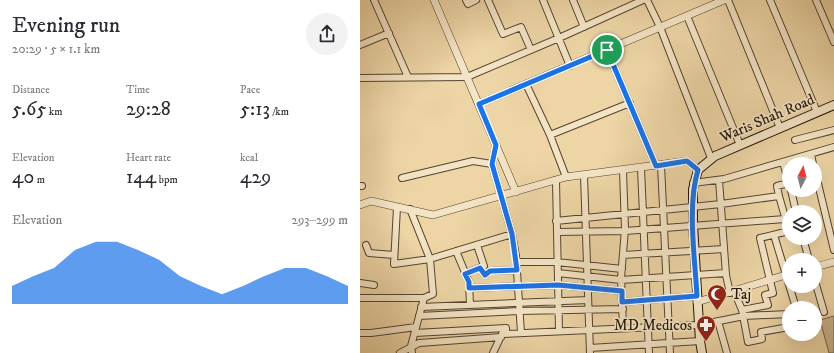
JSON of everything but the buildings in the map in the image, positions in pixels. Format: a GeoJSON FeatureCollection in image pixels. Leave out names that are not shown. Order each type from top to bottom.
{"type":"FeatureCollection","features":[{"type":"Feature","properties":{"kind":"main road","name":"Waris Shah Road"},"geometry":{"type":"LineString","coordinates":[[698,170],[711,158],[834,105]]}},
{"type":"Feature","properties":{"kind":"main road"},"geometry":{"type":"LineString","coordinates":[[698,170],[693,183],[693,226],[702,353]]}},
{"type":"Feature","properties":{"kind":"street"},"geometry":{"type":"LineString","coordinates":[[374,0],[408,77]]}},
{"type":"Feature","properties":{"kind":"street"},"geometry":{"type":"LineString","coordinates":[[434,0],[516,192]]}},
{"type":"Feature","properties":{"kind":"street"},"geometry":{"type":"LineString","coordinates":[[466,0],[468,4],[476,0]]}},
{"type":"Feature","properties":{"kind":"street"},"geometry":{"type":"LineString","coordinates":[[488,0],[503,34],[521,27],[531,50]]}},
{"type":"Feature","properties":{"kind":"street"},"geometry":{"type":"LineString","coordinates":[[543,0],[570,66]]}},
{"type":"Feature","properties":{"kind":"street"},"geometry":{"type":"LineString","coordinates":[[580,0],[573,1],[584,27]]}},
{"type":"Feature","properties":{"kind":"street"},"geometry":{"type":"LineString","coordinates":[[360,78],[467,76],[559,38],[643,0]]}},
{"type":"Feature","properties":{"kind":"street"},"geometry":{"type":"LineString","coordinates":[[647,0],[660,28],[711,158]]}},
{"type":"Feature","properties":{"kind":"street"},"geometry":{"type":"LineString","coordinates":[[479,104],[660,28],[686,16],[707,3],[724,0]]}},
{"type":"Feature","properties":{"kind":"street"},"geometry":{"type":"LineString","coordinates":[[728,0],[780,128]]}},
{"type":"Feature","properties":{"kind":"street"},"geometry":{"type":"LineString","coordinates":[[770,0],[817,112]]}},
{"type":"Feature","properties":{"kind":"street"},"geometry":{"type":"LineString","coordinates":[[816,0],[834,42]]}},
{"type":"Feature","properties":{"kind":"street"},"geometry":{"type":"LineString","coordinates":[[686,16],[740,145]]}},
{"type":"Feature","properties":{"kind":"street"},"geometry":{"type":"LineString","coordinates":[[360,45],[389,33]]}},
{"type":"Feature","properties":{"kind":"street"},"geometry":{"type":"LineString","coordinates":[[607,50],[658,165],[663,211],[670,353]]}},
{"type":"Feature","properties":{"kind":"street"},"geometry":{"type":"LineString","coordinates":[[526,84],[550,135],[566,177]]}},
{"type":"Feature","properties":{"kind":"street"},"geometry":{"type":"LineString","coordinates":[[550,135],[630,103]]}},
{"type":"Feature","properties":{"kind":"street"},"geometry":{"type":"LineString","coordinates":[[795,140],[834,130]]}},
{"type":"Feature","properties":{"kind":"street"},"geometry":{"type":"LineString","coordinates":[[496,145],[492,164],[512,234],[517,270],[521,333]]}},
{"type":"Feature","properties":{"kind":"street"},"geometry":{"type":"LineString","coordinates":[[800,157],[834,147]]}},
{"type":"Feature","properties":{"kind":"street"},"geometry":{"type":"LineString","coordinates":[[402,178],[473,161],[492,164]]}},
{"type":"Feature","properties":{"kind":"street"},"geometry":{"type":"LineString","coordinates":[[360,205],[370,201],[433,215],[566,177],[687,161],[698,170]]}},
{"type":"Feature","properties":{"kind":"street"},"geometry":{"type":"LineString","coordinates":[[693,183],[719,180],[782,162]]}},
{"type":"Feature","properties":{"kind":"street"},"geometry":{"type":"LineString","coordinates":[[641,168],[649,353]]}},
{"type":"Feature","properties":{"kind":"street"},"geometry":{"type":"LineString","coordinates":[[623,170],[625,214],[621,280],[623,328]]}},
{"type":"Feature","properties":{"kind":"street"},"geometry":{"type":"LineString","coordinates":[[584,175],[590,350],[700,341]]}},
{"type":"Feature","properties":{"kind":"street"},"geometry":{"type":"LineString","coordinates":[[556,180],[559,331]]}},
{"type":"Feature","properties":{"kind":"street"},"geometry":{"type":"LineString","coordinates":[[719,180],[726,273],[732,292],[743,313],[748,342],[762,338],[761,332],[782,328]]}},
{"type":"Feature","properties":{"kind":"street"},"geometry":{"type":"LineString","coordinates":[[782,185],[777,186],[782,208]]}},
{"type":"Feature","properties":{"kind":"street"},"geometry":{"type":"LineString","coordinates":[[556,221],[693,208],[779,196]]}},
{"type":"Feature","properties":{"kind":"street"},"geometry":{"type":"LineString","coordinates":[[821,197],[834,250]]}},
{"type":"Feature","properties":{"kind":"street"},"geometry":{"type":"LineString","coordinates":[[397,207],[394,264],[430,259],[512,234]]}},
{"type":"Feature","properties":{"kind":"street"},"geometry":{"type":"LineString","coordinates":[[360,298],[424,298],[433,294],[430,259],[410,209]]}},
{"type":"Feature","properties":{"kind":"street"},"geometry":{"type":"LineString","coordinates":[[557,232],[643,230],[782,219]]}},
{"type":"Feature","properties":{"kind":"street"},"geometry":{"type":"LineString","coordinates":[[400,353],[412,350],[419,343],[521,333],[699,325],[718,321],[768,305],[765,295],[773,293],[760,238],[782,233]]}},
{"type":"Feature","properties":{"kind":"street"},"geometry":{"type":"LineString","coordinates":[[774,235],[782,260]]}},
{"type":"Feature","properties":{"kind":"street"},"geometry":{"type":"LineString","coordinates":[[366,245],[369,253],[394,255]]}},
{"type":"Feature","properties":{"kind":"street"},"geometry":{"type":"LineString","coordinates":[[465,274],[484,266],[477,245]]}},
{"type":"Feature","properties":{"kind":"street"},"geometry":{"type":"LineString","coordinates":[[623,255],[724,249]]}},
{"type":"Feature","properties":{"kind":"street"},"geometry":{"type":"LineString","coordinates":[[456,251],[469,282],[470,305]]}},
{"type":"Feature","properties":{"kind":"street"},"geometry":{"type":"LineString","coordinates":[[516,262],[557,262],[622,269]]}},
{"type":"Feature","properties":{"kind":"street"},"geometry":{"type":"LineString","coordinates":[[822,265],[834,262]]}},
{"type":"Feature","properties":{"kind":"street"},"geometry":{"type":"LineString","coordinates":[[480,268],[485,275],[490,271],[517,270]]}},
{"type":"Feature","properties":{"kind":"street"},"geometry":{"type":"LineString","coordinates":[[558,273],[621,280],[726,273]]}},
{"type":"Feature","properties":{"kind":"street"},"geometry":{"type":"LineString","coordinates":[[622,302],[667,298],[697,299],[732,292],[782,276]]}},
{"type":"Feature","properties":{"kind":"street"},"geometry":{"type":"LineString","coordinates":[[360,283],[374,285]]}},
{"type":"Feature","properties":{"kind":"street"},"geometry":{"type":"LineString","coordinates":[[469,288],[558,285],[622,291]]}},
{"type":"Feature","properties":{"kind":"street"},"geometry":{"type":"LineString","coordinates":[[818,293],[824,312]]}},
{"type":"Feature","properties":{"kind":"street"},"geometry":{"type":"LineString","coordinates":[[412,350],[415,330],[424,298]]}},
{"type":"Feature","properties":{"kind":"street"},"geometry":{"type":"LineString","coordinates":[[421,307],[588,300]]}},
{"type":"Feature","properties":{"kind":"street"},"geometry":{"type":"LineString","coordinates":[[419,316],[558,310],[623,310]]}},
{"type":"Feature","properties":{"kind":"street"},"geometry":{"type":"LineString","coordinates":[[743,313],[782,314]]}},
{"type":"Feature","properties":{"kind":"street"},"geometry":{"type":"LineString","coordinates":[[718,321],[727,353]]}},
{"type":"Feature","properties":{"kind":"street"},"geometry":{"type":"LineString","coordinates":[[360,333],[506,328],[492,353]]}},
{"type":"Feature","properties":{"kind":"shaded area"},"geometry":{"type":"Polygon","coordinates":[[[834,316],[834,353],[829,353],[822,327],[822,319],[834,316]]]}},
{"type":"Feature","properties":{"kind":"place","name":"Taj"},"geometry":{"type":"Point","coordinates":[717,311]}},
{"type":"Feature","properties":{"kind":"place","name":"MD Medicos"},"geometry":{"type":"Point","coordinates":[706,342]}},
{"type":"Feature","properties":{"kind":"route"},"geometry":{"type":"LineString","coordinates":[[607,50],[656,166],[687,161],[698,170],[693,183],[692,224],[697,296],[622,302],[622,291],[558,285],[469,288],[469,282],[465,274],[480,268],[485,275],[490,271],[517,270],[512,234],[492,164],[496,145],[479,104],[607,50]]}}]}
